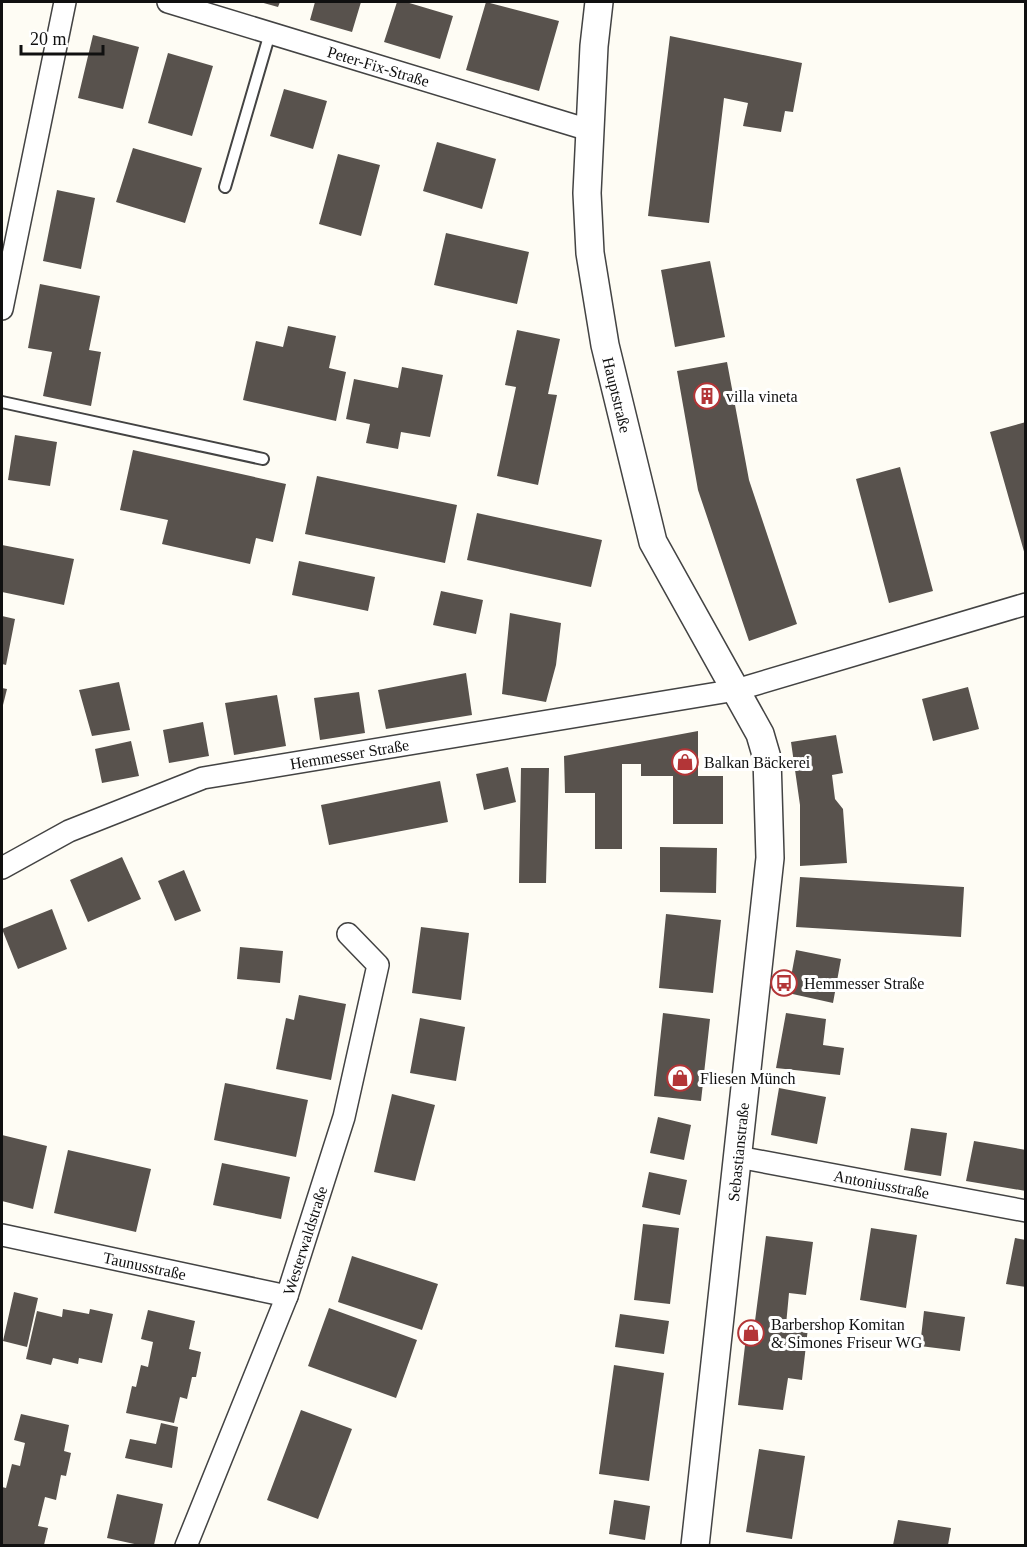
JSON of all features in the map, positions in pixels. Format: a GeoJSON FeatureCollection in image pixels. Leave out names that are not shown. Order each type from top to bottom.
{"type":"FeatureCollection","features":[{"type":"Feature","properties":{"kind":"street"},"geometry":{"type":"LineString","coordinates":[[2,309],[65,2]]}},
{"type":"Feature","properties":{"kind":"street","name":"Peter-Fix-Straße"},"geometry":{"type":"LineString","coordinates":[[168,2],[589,130]]}},
{"type":"Feature","properties":{"kind":"street","name":"Hauptstraße"},"geometry":{"type":"LineString","coordinates":[[599,2],[589,130],[587,193],[590,253],[605,345],[653,542],[760,734],[767,758]]}},
{"type":"Feature","properties":{"kind":"street","name":"Hemmesser Straße"},"geometry":{"type":"LineString","coordinates":[[2,868],[69,831],[203,778],[736,690],[1026,604]]}},
{"type":"Feature","properties":{"kind":"street","name":"Sebastianstraße"},"geometry":{"type":"LineString","coordinates":[[695,1545],[770,858],[767,758]]}},
{"type":"Feature","properties":{"kind":"street","name":"Westerwaldstraße"},"geometry":{"type":"LineString","coordinates":[[186,1545],[287,1296],[344,1118],[378,965],[348,934]]}},
{"type":"Feature","properties":{"kind":"street","name":"Antoniusstraße"},"geometry":{"type":"LineString","coordinates":[[738,1157],[1026,1211]]}},
{"type":"Feature","properties":{"kind":"street","name":"Taunusstraße"},"geometry":{"type":"LineString","coordinates":[[2,1235],[287,1296]]}},
{"type":"Feature","properties":{"kind":"lane"},"geometry":{"type":"LineString","coordinates":[[225,187],[270,33]]}},
{"type":"Feature","properties":{"kind":"lane"},"geometry":{"type":"LineString","coordinates":[[2,402],[263,459]]}},
{"type":"Feature","properties":{"kind":"building"},"geometry":{"type":"Polygon","coordinates":[[[260,2],[280,2],[278,7],[260,2]]]}},
{"type":"Feature","properties":{"kind":"building"},"geometry":{"type":"Polygon","coordinates":[[[315,2],[361,2],[352,32],[310,20],[315,2]]]}},
{"type":"Feature","properties":{"kind":"building"},"geometry":{"type":"Polygon","coordinates":[[[397,2],[406,2],[453,16],[440,59],[384,42],[397,2]]]}},
{"type":"Feature","properties":{"kind":"building"},"geometry":{"type":"Polygon","coordinates":[[[486,2],[559,21],[539,91],[466,70],[486,2]]]}},
{"type":"Feature","properties":{"kind":"building"},"geometry":{"type":"Polygon","coordinates":[[[93,35],[139,47],[123,109],[78,98],[93,35]]]}},
{"type":"Feature","properties":{"kind":"building"},"geometry":{"type":"Polygon","coordinates":[[[670,36],[802,63],[793,112],[785,111],[781,132],[743,126],[748,103],[724,98],[709,223],[648,216],[670,36]]]}},
{"type":"Feature","properties":{"kind":"building"},"geometry":{"type":"Polygon","coordinates":[[[168,53],[213,66],[192,136],[148,123],[168,53]]]}},
{"type":"Feature","properties":{"kind":"building"},"geometry":{"type":"Polygon","coordinates":[[[284,89],[327,101],[313,149],[270,136],[284,89]]]}},
{"type":"Feature","properties":{"kind":"building"},"geometry":{"type":"Polygon","coordinates":[[[437,142],[496,159],[482,209],[423,191],[437,142]]]}},
{"type":"Feature","properties":{"kind":"building"},"geometry":{"type":"Polygon","coordinates":[[[133,148],[202,168],[185,223],[116,202],[133,148]]]}},
{"type":"Feature","properties":{"kind":"building"},"geometry":{"type":"Polygon","coordinates":[[[338,154],[380,165],[361,236],[319,224],[338,154]]]}},
{"type":"Feature","properties":{"kind":"building"},"geometry":{"type":"Polygon","coordinates":[[[57,190],[95,198],[81,269],[43,261],[57,190]]]}},
{"type":"Feature","properties":{"kind":"building"},"geometry":{"type":"Polygon","coordinates":[[[446,233],[529,252],[517,304],[434,285],[446,233]]]}},
{"type":"Feature","properties":{"kind":"building"},"geometry":{"type":"Polygon","coordinates":[[[710,261],[725,337],[675,347],[661,270],[710,261]]]}},
{"type":"Feature","properties":{"kind":"building"},"geometry":{"type":"Polygon","coordinates":[[[40,284],[100,296],[89,350],[101,352],[91,406],[43,396],[52,352],[28,348],[40,284]]]}},
{"type":"Feature","properties":{"kind":"building"},"geometry":{"type":"Polygon","coordinates":[[[288,326],[336,336],[329,368],[346,372],[336,421],[243,400],[256,341],[283,347],[288,326]]]}},
{"type":"Feature","properties":{"kind":"building"},"geometry":{"type":"Polygon","coordinates":[[[517,330],[560,339],[548,394],[557,395],[538,485],[497,476],[516,387],[505,385],[517,330]]]}},
{"type":"Feature","properties":{"kind":"building"},"geometry":{"type":"Polygon","coordinates":[[[727,362],[749,480],[797,624],[749,641],[698,490],[677,371],[727,362]]]}},
{"type":"Feature","properties":{"kind":"building"},"geometry":{"type":"Polygon","coordinates":[[[402,367],[443,375],[430,437],[401,432],[398,449],[366,443],[370,424],[346,419],[354,379],[398,388],[402,367]]]}},
{"type":"Feature","properties":{"kind":"building"},"geometry":{"type":"Polygon","coordinates":[[[1026,422],[1026,555],[1025,555],[990,432],[1026,422]]]}},
{"type":"Feature","properties":{"kind":"building"},"geometry":{"type":"Polygon","coordinates":[[[15,435],[57,442],[50,486],[8,480],[15,435]]]}},
{"type":"Feature","properties":{"kind":"building"},"geometry":{"type":"Polygon","coordinates":[[[133,450],[286,484],[273,542],[256,538],[250,564],[162,544],[168,520],[120,510],[133,450]]]}},
{"type":"Feature","properties":{"kind":"building"},"geometry":{"type":"Polygon","coordinates":[[[900,467],[933,591],[889,603],[856,479],[900,467]]]}},
{"type":"Feature","properties":{"kind":"building"},"geometry":{"type":"Polygon","coordinates":[[[317,476],[457,505],[445,563],[305,534],[317,476]]]}},
{"type":"Feature","properties":{"kind":"building"},"geometry":{"type":"Polygon","coordinates":[[[477,513],[602,540],[591,587],[467,560],[477,513]]]}},
{"type":"Feature","properties":{"kind":"building"},"geometry":{"type":"Polygon","coordinates":[[[2,545],[74,559],[64,605],[2,592],[2,545]]]}},
{"type":"Feature","properties":{"kind":"building"},"geometry":{"type":"Polygon","coordinates":[[[299,561],[375,577],[368,611],[292,595],[299,561]]]}},
{"type":"Feature","properties":{"kind":"building"},"geometry":{"type":"Polygon","coordinates":[[[441,591],[483,600],[476,634],[433,625],[441,591]]]}},
{"type":"Feature","properties":{"kind":"building"},"geometry":{"type":"Polygon","coordinates":[[[510,613],[561,623],[556,665],[546,702],[502,694],[510,613]]]}},
{"type":"Feature","properties":{"kind":"building"},"geometry":{"type":"Polygon","coordinates":[[[2,616],[15,619],[6,665],[2,664],[2,616]]]}},
{"type":"Feature","properties":{"kind":"building"},"geometry":{"type":"Polygon","coordinates":[[[466,673],[472,715],[386,729],[378,690],[466,673]]]}},
{"type":"Feature","properties":{"kind":"building"},"geometry":{"type":"Polygon","coordinates":[[[119,682],[130,730],[92,736],[79,690],[119,682]]]}},
{"type":"Feature","properties":{"kind":"building"},"geometry":{"type":"Polygon","coordinates":[[[968,687],[979,729],[933,741],[922,699],[968,687]]]}},
{"type":"Feature","properties":{"kind":"building"},"geometry":{"type":"Polygon","coordinates":[[[2,688],[7,689],[2,709],[2,688]]]}},
{"type":"Feature","properties":{"kind":"building"},"geometry":{"type":"Polygon","coordinates":[[[359,692],[365,733],[320,740],[314,698],[359,692]]]}},
{"type":"Feature","properties":{"kind":"building"},"geometry":{"type":"Polygon","coordinates":[[[277,695],[286,746],[234,755],[225,703],[277,695]]]}},
{"type":"Feature","properties":{"kind":"building"},"geometry":{"type":"Polygon","coordinates":[[[203,722],[209,756],[169,763],[163,730],[203,722]]]}},
{"type":"Feature","properties":{"kind":"building"},"geometry":{"type":"Polygon","coordinates":[[[698,731],[698,776],[723,776],[723,824],[673,824],[673,776],[641,776],[641,764],[622,764],[622,849],[595,849],[595,793],[565,793],[564,756],[698,731]]]}},
{"type":"Feature","properties":{"kind":"building"},"geometry":{"type":"Polygon","coordinates":[[[836,735],[843,773],[832,775],[835,799],[843,809],[847,863],[800,866],[800,805],[791,742],[836,735]]]}},
{"type":"Feature","properties":{"kind":"building"},"geometry":{"type":"Polygon","coordinates":[[[131,741],[139,776],[102,783],[95,749],[131,741]]]}},
{"type":"Feature","properties":{"kind":"building"},"geometry":{"type":"Polygon","coordinates":[[[508,767],[516,802],[484,810],[476,774],[508,767]]]}},
{"type":"Feature","properties":{"kind":"building"},"geometry":{"type":"Polygon","coordinates":[[[521,768],[549,768],[546,883],[519,883],[521,768]]]}},
{"type":"Feature","properties":{"kind":"building"},"geometry":{"type":"Polygon","coordinates":[[[440,781],[448,822],[329,845],[321,805],[440,781]]]}},
{"type":"Feature","properties":{"kind":"building"},"geometry":{"type":"Polygon","coordinates":[[[660,847],[717,848],[716,893],[660,892],[660,847]]]}},
{"type":"Feature","properties":{"kind":"building"},"geometry":{"type":"Polygon","coordinates":[[[122,857],[141,899],[88,922],[70,880],[122,857]]]}},
{"type":"Feature","properties":{"kind":"building"},"geometry":{"type":"Polygon","coordinates":[[[184,870],[201,911],[175,921],[158,881],[184,870]]]}},
{"type":"Feature","properties":{"kind":"building"},"geometry":{"type":"Polygon","coordinates":[[[800,877],[964,887],[961,937],[796,927],[800,877]]]}},
{"type":"Feature","properties":{"kind":"building"},"geometry":{"type":"Polygon","coordinates":[[[52,909],[67,949],[18,969],[2,929],[52,909]]]}},
{"type":"Feature","properties":{"kind":"building"},"geometry":{"type":"Polygon","coordinates":[[[666,914],[721,920],[713,993],[659,988],[666,914]]]}},
{"type":"Feature","properties":{"kind":"building"},"geometry":{"type":"Polygon","coordinates":[[[421,927],[469,933],[461,1000],[412,993],[421,927]]]}},
{"type":"Feature","properties":{"kind":"building"},"geometry":{"type":"Polygon","coordinates":[[[240,947],[283,951],[280,983],[237,979],[240,947]]]}},
{"type":"Feature","properties":{"kind":"building"},"geometry":{"type":"Polygon","coordinates":[[[796,950],[841,959],[833,1003],[788,993],[796,950]]]}},
{"type":"Feature","properties":{"kind":"building"},"geometry":{"type":"Polygon","coordinates":[[[299,995],[346,1004],[331,1080],[276,1069],[286,1018],[294,1020],[299,995]]]}},
{"type":"Feature","properties":{"kind":"building"},"geometry":{"type":"Polygon","coordinates":[[[663,1013],[710,1019],[701,1101],[654,1096],[663,1013]]]}},
{"type":"Feature","properties":{"kind":"building"},"geometry":{"type":"Polygon","coordinates":[[[786,1013],[826,1019],[823,1045],[844,1048],[840,1075],[776,1068],[786,1013]]]}},
{"type":"Feature","properties":{"kind":"building"},"geometry":{"type":"Polygon","coordinates":[[[420,1018],[465,1027],[456,1081],[410,1073],[420,1018]]]}},
{"type":"Feature","properties":{"kind":"building"},"geometry":{"type":"Polygon","coordinates":[[[225,1083],[308,1100],[296,1157],[214,1140],[225,1083]]]}},
{"type":"Feature","properties":{"kind":"building"},"geometry":{"type":"Polygon","coordinates":[[[779,1088],[826,1097],[817,1144],[771,1135],[779,1088]]]}},
{"type":"Feature","properties":{"kind":"building"},"geometry":{"type":"Polygon","coordinates":[[[392,1094],[435,1105],[415,1181],[374,1172],[392,1094]]]}},
{"type":"Feature","properties":{"kind":"building"},"geometry":{"type":"Polygon","coordinates":[[[658,1117],[691,1125],[684,1160],[650,1153],[658,1117]]]}},
{"type":"Feature","properties":{"kind":"building"},"geometry":{"type":"Polygon","coordinates":[[[911,1128],[947,1133],[941,1176],[904,1170],[911,1128]]]}},
{"type":"Feature","properties":{"kind":"building"},"geometry":{"type":"Polygon","coordinates":[[[2,1135],[47,1146],[33,1209],[2,1201],[2,1135]]]}},
{"type":"Feature","properties":{"kind":"building"},"geometry":{"type":"Polygon","coordinates":[[[974,1141],[1026,1150],[1026,1191],[966,1181],[974,1141]]]}},
{"type":"Feature","properties":{"kind":"building"},"geometry":{"type":"Polygon","coordinates":[[[68,1150],[151,1169],[136,1232],[54,1213],[68,1150]]]}},
{"type":"Feature","properties":{"kind":"building"},"geometry":{"type":"Polygon","coordinates":[[[222,1163],[290,1177],[281,1219],[213,1205],[222,1163]]]}},
{"type":"Feature","properties":{"kind":"building"},"geometry":{"type":"Polygon","coordinates":[[[649,1172],[687,1180],[680,1215],[642,1207],[649,1172]]]}},
{"type":"Feature","properties":{"kind":"building"},"geometry":{"type":"Polygon","coordinates":[[[643,1224],[679,1228],[670,1304],[634,1300],[643,1224]]]}},
{"type":"Feature","properties":{"kind":"building"},"geometry":{"type":"Polygon","coordinates":[[[871,1228],[917,1235],[906,1308],[860,1300],[871,1228]]]}},
{"type":"Feature","properties":{"kind":"building"},"geometry":{"type":"Polygon","coordinates":[[[766,1236],[813,1242],[806,1295],[789,1293],[786,1325],[808,1328],[802,1380],[788,1378],[783,1410],[738,1405],[748,1320],[755,1321],[766,1236]]]}},
{"type":"Feature","properties":{"kind":"building"},"geometry":{"type":"Polygon","coordinates":[[[1015,1238],[1026,1240],[1026,1287],[1006,1284],[1015,1238]]]}},
{"type":"Feature","properties":{"kind":"building"},"geometry":{"type":"Polygon","coordinates":[[[352,1256],[438,1284],[422,1330],[338,1302],[352,1256]]]}},
{"type":"Feature","properties":{"kind":"building"},"geometry":{"type":"Polygon","coordinates":[[[14,1292],[38,1298],[27,1347],[3,1341],[14,1292]]]}},
{"type":"Feature","properties":{"kind":"building"},"geometry":{"type":"Polygon","coordinates":[[[329,1308],[417,1340],[396,1398],[308,1366],[329,1308]]]}},
{"type":"Feature","properties":{"kind":"building"},"geometry":{"type":"Polygon","coordinates":[[[63,1309],[89,1314],[90,1309],[113,1314],[102,1363],[79,1358],[78,1364],[53,1358],[51,1365],[26,1359],[37,1311],[62,1317],[63,1309]]]}},
{"type":"Feature","properties":{"kind":"building"},"geometry":{"type":"Polygon","coordinates":[[[148,1310],[195,1321],[189,1349],[201,1352],[196,1377],[192,1377],[187,1399],[180,1397],[174,1423],[126,1413],[132,1386],[136,1387],[141,1365],[148,1367],[153,1342],[141,1339],[148,1310]]]}},
{"type":"Feature","properties":{"kind":"building"},"geometry":{"type":"Polygon","coordinates":[[[924,1311],[965,1317],[960,1351],[920,1346],[924,1311]]]}},
{"type":"Feature","properties":{"kind":"building"},"geometry":{"type":"Polygon","coordinates":[[[620,1314],[669,1321],[664,1354],[615,1347],[620,1314]]]}},
{"type":"Feature","properties":{"kind":"building"},"geometry":{"type":"Polygon","coordinates":[[[614,1365],[664,1373],[649,1481],[599,1474],[614,1365]]]}},
{"type":"Feature","properties":{"kind":"building"},"geometry":{"type":"Polygon","coordinates":[[[301,1410],[352,1429],[318,1519],[267,1500],[301,1410]]]}},
{"type":"Feature","properties":{"kind":"building"},"geometry":{"type":"Polygon","coordinates":[[[21,1414],[69,1425],[64,1451],[71,1453],[66,1476],[61,1475],[56,1500],[45,1497],[38,1526],[48,1528],[44,1545],[2,1544],[2,1487],[6,1488],[12,1464],[20,1466],[25,1443],[14,1440],[21,1414]]]}},
{"type":"Feature","properties":{"kind":"building"},"geometry":{"type":"Polygon","coordinates":[[[161,1423],[178,1427],[172,1468],[125,1458],[130,1439],[156,1444],[161,1423]]]}},
{"type":"Feature","properties":{"kind":"building"},"geometry":{"type":"Polygon","coordinates":[[[759,1449],[805,1456],[792,1539],[746,1532],[759,1449]]]}},
{"type":"Feature","properties":{"kind":"building"},"geometry":{"type":"Polygon","coordinates":[[[117,1494],[163,1504],[154,1545],[139,1545],[107,1538],[117,1494]]]}},
{"type":"Feature","properties":{"kind":"building"},"geometry":{"type":"Polygon","coordinates":[[[614,1500],[650,1506],[645,1540],[609,1534],[614,1500]]]}},
{"type":"Feature","properties":{"kind":"building"},"geometry":{"type":"Polygon","coordinates":[[[898,1520],[951,1528],[948,1545],[893,1545],[898,1520]]]}},
{"type":"Feature","properties":{"kind":"place","name":"villa vineta"},"geometry":{"type":"Point","coordinates":[707,396]}},
{"type":"Feature","properties":{"kind":"place","name":"Balkan Bäckerei"},"geometry":{"type":"Point","coordinates":[685,762]}},
{"type":"Feature","properties":{"kind":"place","name":"Hemmesser Straße"},"geometry":{"type":"Point","coordinates":[784,983]}},
{"type":"Feature","properties":{"kind":"place","name":"Fliesen Münch"},"geometry":{"type":"Point","coordinates":[680,1078]}},
{"type":"Feature","properties":{"kind":"place","name":"Barbershop Komitan & Simones Friseur WG"},"geometry":{"type":"Point","coordinates":[751,1333]}}]}
